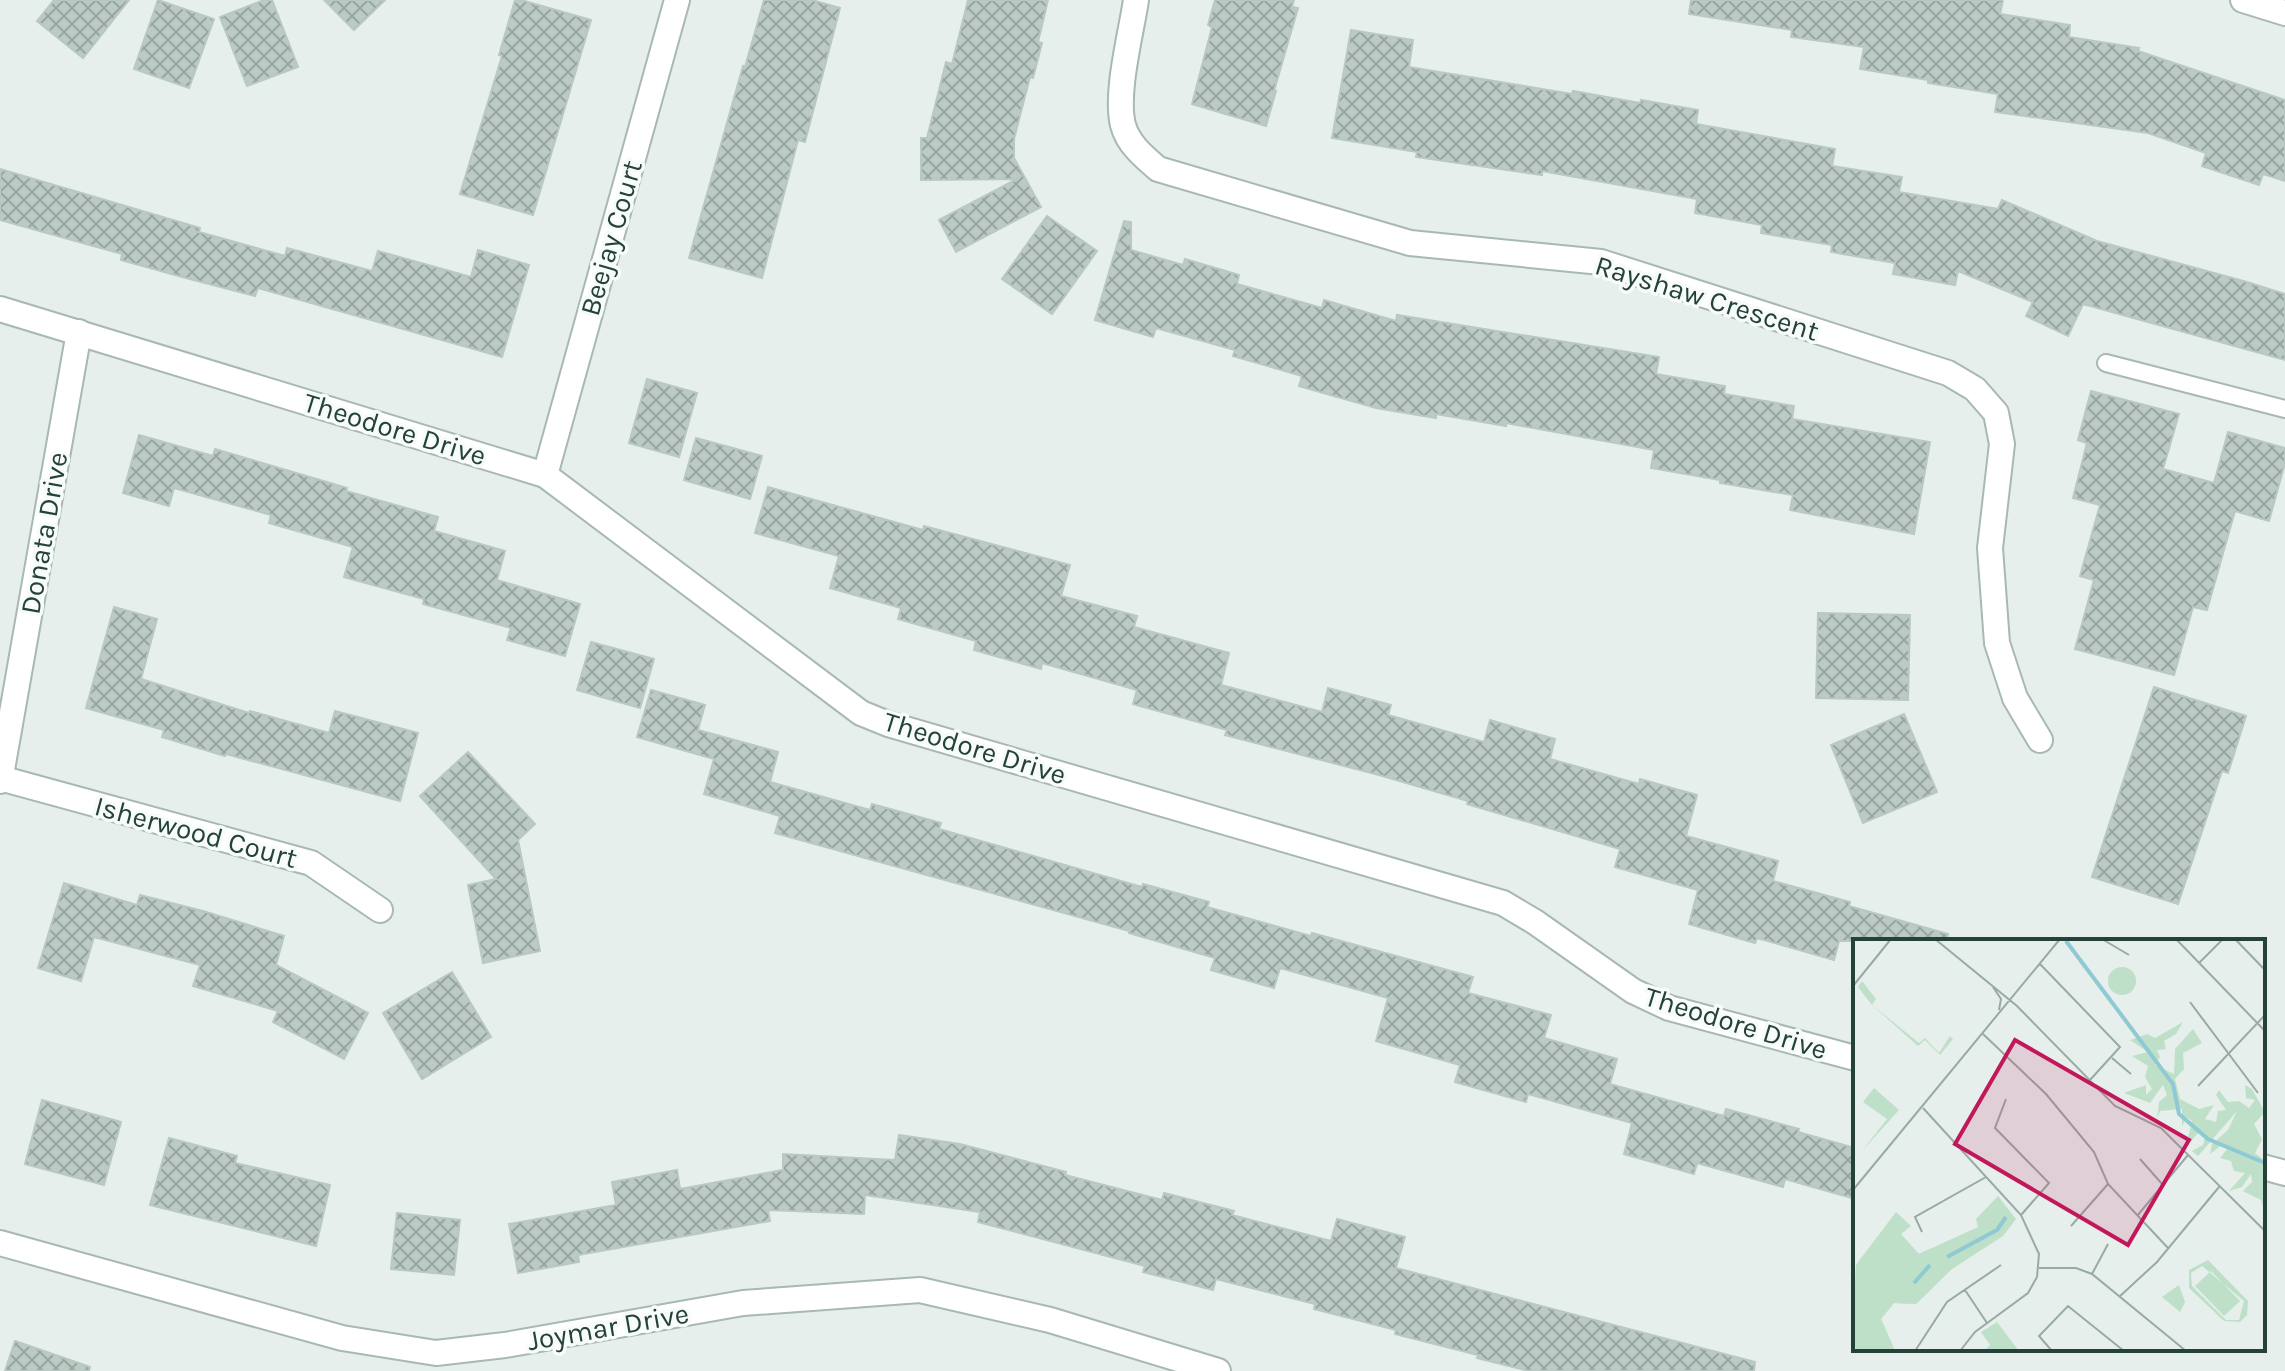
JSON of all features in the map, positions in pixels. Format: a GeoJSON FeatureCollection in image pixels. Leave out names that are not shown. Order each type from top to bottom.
{"type":"FeatureCollection","features":[{"type":"Feature","properties":{"kind":"street","name":"Beejay Court"},"geometry":{"type":"LineString","coordinates":[[545,475],[677,0]]}},
{"type":"Feature","properties":{"kind":"street","name":"Rayshaw Crescent"},"geometry":{"type":"LineString","coordinates":[[1136,0],[1121,96],[1123,126],[1137,151],[1158,169],[1410,243],[1601,262],[1948,373],[1975,389],[1996,413],[2002,444],[1990,548],[1997,643],[2015,698],[2040,740]]}},
{"type":"Feature","properties":{"kind":"street"},"geometry":{"type":"LineString","coordinates":[[2243,0],[2285,13]]}},
{"type":"Feature","properties":{"kind":"street","name":"Theodore Drive"},"geometry":{"type":"LineString","coordinates":[[0,309],[545,475],[861,713],[888,724],[1503,903],[1633,991],[1669,1008],[1853,1057]]}},
{"type":"Feature","properties":{"kind":"street","name":"Donata Drive"},"geometry":{"type":"LineString","coordinates":[[0,780],[79,332]]}},
{"type":"Feature","properties":{"kind":"street","name":"Isherwood Court"},"geometry":{"type":"LineString","coordinates":[[0,780],[311,863],[380,910]]}},
{"type":"Feature","properties":{"kind":"street"},"geometry":{"type":"LineString","coordinates":[[2265,1168],[2285,1173]]}},
{"type":"Feature","properties":{"kind":"street","name":"Joymar Drive"},"geometry":{"type":"LineString","coordinates":[[0,1243],[342,1338],[436,1353],[505,1345],[743,1303],[920,1290],[1050,1320],[1218,1371]]}},
{"type":"Feature","properties":{"kind":"lane"},"geometry":{"type":"LineString","coordinates":[[2106,363],[2285,409]]}},
{"type":"Feature","properties":{"kind":"building"},"geometry":{"type":"Polygon","coordinates":[[[54,0],[129,0],[83,58],[37,21],[54,0]]]}},
{"type":"Feature","properties":{"kind":"building"},"geometry":{"type":"Polygon","coordinates":[[[158,0],[214,19],[189,88],[134,69],[158,0]]]}},
{"type":"Feature","properties":{"kind":"building"},"geometry":{"type":"Polygon","coordinates":[[[264,0],[272,0],[298,67],[247,86],[220,17],[264,0]]]}},
{"type":"Feature","properties":{"kind":"building"},"geometry":{"type":"Polygon","coordinates":[[[324,0],[385,0],[354,30],[324,0]]]}},
{"type":"Feature","properties":{"kind":"building"},"geometry":{"type":"Polygon","coordinates":[[[515,0],[591,20],[533,215],[460,194],[502,56],[499,55],[515,0]]]}},
{"type":"Feature","properties":{"kind":"building"},"geometry":{"type":"Polygon","coordinates":[[[764,0],[812,0],[840,8],[805,142],[798,140],[762,278],[689,258],[764,0]]]}},
{"type":"Feature","properties":{"kind":"building"},"geometry":{"type":"Polygon","coordinates":[[[968,0],[1048,0],[1038,42],[1042,43],[1014,139],[1014,158],[1041,207],[956,252],[939,220],[1017,179],[921,180],[921,138],[927,138],[946,62],[952,64],[968,0]]]}},
{"type":"Feature","properties":{"kind":"building"},"geometry":{"type":"Polygon","coordinates":[[[1215,0],[1294,0],[1292,7],[1298,8],[1266,126],[1192,104],[1212,27],[1208,25],[1215,0]]]}},
{"type":"Feature","properties":{"kind":"building"},"geometry":{"type":"Polygon","coordinates":[[[1691,0],[2003,0],[2000,14],[2070,25],[2069,37],[2139,48],[2138,51],[2285,100],[2285,181],[2263,174],[2259,185],[2202,166],[2206,153],[2148,133],[1995,112],[1998,94],[1860,69],[1864,47],[1791,37],[1792,30],[1689,14],[1691,0]]]}},
{"type":"Feature","properties":{"kind":"building"},"geometry":{"type":"Polygon","coordinates":[[[1351,30],[1413,40],[1409,67],[1572,94],[1573,91],[1698,110],[1696,124],[1835,149],[1832,166],[1902,177],[1899,192],[1998,209],[2002,200],[2097,241],[2285,294],[2285,360],[2083,304],[2068,336],[2026,316],[2033,302],[1958,271],[1955,285],[1893,274],[1895,263],[1831,252],[1832,245],[1761,233],[1762,225],[1695,213],[1697,199],[1542,171],[1542,175],[1416,157],[1417,152],[1332,138],[1351,30]]]}},
{"type":"Feature","properties":{"kind":"building"},"geometry":{"type":"Polygon","coordinates":[[[0,169],[285,256],[287,248],[372,271],[378,251],[471,277],[478,250],[529,265],[502,357],[258,288],[255,296],[186,278],[121,260],[122,254],[0,220],[0,169]]]}},
{"type":"Feature","properties":{"kind":"building"},"geometry":{"type":"Polygon","coordinates":[[[1047,216],[1097,251],[1052,314],[1002,279],[1047,216]]]}},
{"type":"Feature","properties":{"kind":"building"},"geometry":{"type":"Polygon","coordinates":[[[1124,221],[1131,222],[1131,250],[1183,265],[1185,259],[1239,275],[1237,284],[1322,308],[1324,300],[1396,321],[1397,315],[1659,357],[1656,374],[1725,386],[1724,394],[1794,406],[1792,419],[1930,442],[1914,534],[1790,510],[1793,495],[1651,468],[1654,450],[1506,423],[1506,426],[1436,414],[1436,418],[1376,408],[1299,386],[1302,376],[1233,356],[1235,350],[1156,328],[1153,337],[1095,320],[1124,221]]]}},
{"type":"Feature","properties":{"kind":"building"},"geometry":{"type":"Polygon","coordinates":[[[647,379],[697,393],[679,457],[629,443],[647,379]]]}},
{"type":"Feature","properties":{"kind":"building"},"geometry":{"type":"Polygon","coordinates":[[[2091,391],[2179,414],[2163,469],[2214,483],[2228,432],[2285,448],[2285,463],[2269,521],[2235,511],[2207,610],[2193,607],[2174,675],[2075,649],[2094,580],[2080,576],[2100,505],[2073,498],[2087,443],[2078,440],[2091,391]]]}},
{"type":"Feature","properties":{"kind":"building"},"geometry":{"type":"Polygon","coordinates":[[[139,435],[213,456],[215,449],[347,488],[346,491],[438,517],[434,531],[505,551],[497,580],[580,604],[565,656],[507,640],[511,628],[423,604],[424,599],[344,577],[353,547],[269,523],[271,515],[174,488],[169,506],[123,493],[139,435]]]}},
{"type":"Feature","properties":{"kind":"building"},"geometry":{"type":"Polygon","coordinates":[[[696,438],[762,456],[750,499],[684,480],[696,438]]]}},
{"type":"Feature","properties":{"kind":"building"},"geometry":{"type":"Polygon","coordinates":[[[768,487],[923,530],[924,526],[1070,565],[1061,596],[1137,616],[1134,627],[1229,653],[1221,685],[1322,712],[1328,688],[1391,705],[1388,715],[1484,742],[1490,720],[1555,739],[1550,759],[1639,784],[1640,779],[1697,795],[1686,836],[1778,861],[1773,881],[1948,934],[1947,939],[1839,941],[1834,960],[1757,938],[1755,943],[1689,924],[1698,890],[1615,867],[1620,849],[1379,775],[1225,735],[1227,730],[1133,704],[1137,690],[1042,663],[1041,669],[974,650],[976,641],[898,619],[901,608],[830,588],[839,556],[755,533],[768,487]]]}},
{"type":"Feature","properties":{"kind":"building"},"geometry":{"type":"Polygon","coordinates":[[[114,607],[157,619],[141,679],[249,713],[329,733],[335,711],[418,733],[400,801],[225,756],[162,737],[164,730],[86,708],[114,607]]]}},
{"type":"Feature","properties":{"kind":"building"},"geometry":{"type":"Polygon","coordinates":[[[1818,613],[1910,615],[1908,700],[1816,698],[1818,613]]]}},
{"type":"Feature","properties":{"kind":"building"},"geometry":{"type":"Polygon","coordinates":[[[591,642],[654,659],[640,708],[577,690],[591,642]]]}},
{"type":"Feature","properties":{"kind":"building"},"geometry":{"type":"Polygon","coordinates":[[[2154,687],[2246,716],[2228,773],[2222,771],[2178,904],[2092,877],[2154,687]]]}},
{"type":"Feature","properties":{"kind":"building"},"geometry":{"type":"Polygon","coordinates":[[[651,690],[705,705],[698,730],[778,752],[770,782],[870,810],[872,804],[941,823],[939,829],[1142,887],[1143,884],[1209,902],[1207,907],[1473,977],[1468,993],[1551,1015],[1544,1038],[1617,1059],[1610,1084],[1724,1116],[1726,1109],[1853,1147],[1853,1198],[1785,1179],[1783,1187],[1697,1163],[1694,1174],[1624,1154],[1632,1123],[1528,1094],[1526,1102],[1455,1082],[1460,1065],[1376,1041],[1388,998],[1280,968],[1274,988],[1211,970],[1215,958],[1129,931],[775,833],[780,816],[704,794],[714,759],[637,737],[651,690]]]}},
{"type":"Feature","properties":{"kind":"building"},"geometry":{"type":"Polygon","coordinates":[[[1904,714],[1937,792],[1863,823],[1831,745],[1904,714]]]}},
{"type":"Feature","properties":{"kind":"building"},"geometry":{"type":"Polygon","coordinates":[[[468,752],[535,824],[518,840],[540,951],[483,963],[468,885],[496,879],[420,796],[468,752]]]}},
{"type":"Feature","properties":{"kind":"building"},"geometry":{"type":"Polygon","coordinates":[[[64,883],[137,905],[140,895],[284,936],[276,965],[368,1013],[344,1059],[273,1022],[278,1011],[193,986],[200,965],[94,937],[81,981],[38,968],[64,883]]]}},
{"type":"Feature","properties":{"kind":"building"},"geometry":{"type":"Polygon","coordinates":[[[452,972],[491,1037],[422,1079],[383,1013],[452,972]]]}},
{"type":"Feature","properties":{"kind":"building"},"geometry":{"type":"Polygon","coordinates":[[[42,1100],[121,1122],[104,1185],[25,1164],[42,1100]]]}},
{"type":"Feature","properties":{"kind":"building"},"geometry":{"type":"Polygon","coordinates":[[[899,1135],[960,1144],[1162,1200],[1164,1193],[1331,1241],[1337,1219],[1405,1237],[1396,1268],[1755,1362],[1754,1371],[1529,1371],[1395,1334],[1396,1330],[1314,1309],[1315,1304],[1216,1279],[1213,1290],[1143,1272],[1145,1266],[978,1222],[980,1212],[865,1195],[864,1214],[768,1210],[770,1221],[578,1255],[579,1262],[518,1273],[509,1224],[616,1205],[612,1182],[677,1170],[680,1189],[783,1170],[783,1154],[895,1160],[899,1135]]]}},
{"type":"Feature","properties":{"kind":"building"},"geometry":{"type":"Polygon","coordinates":[[[169,1138],[237,1156],[235,1163],[330,1185],[316,1246],[150,1205],[169,1138]]]}},
{"type":"Feature","properties":{"kind":"building"},"geometry":{"type":"Polygon","coordinates":[[[397,1213],[460,1220],[454,1275],[391,1269],[397,1213]]]}},
{"type":"Feature","properties":{"kind":"building"},"geometry":{"type":"Polygon","coordinates":[[[15,1341],[90,1367],[89,1371],[5,1371],[15,1341]]]}}]}
